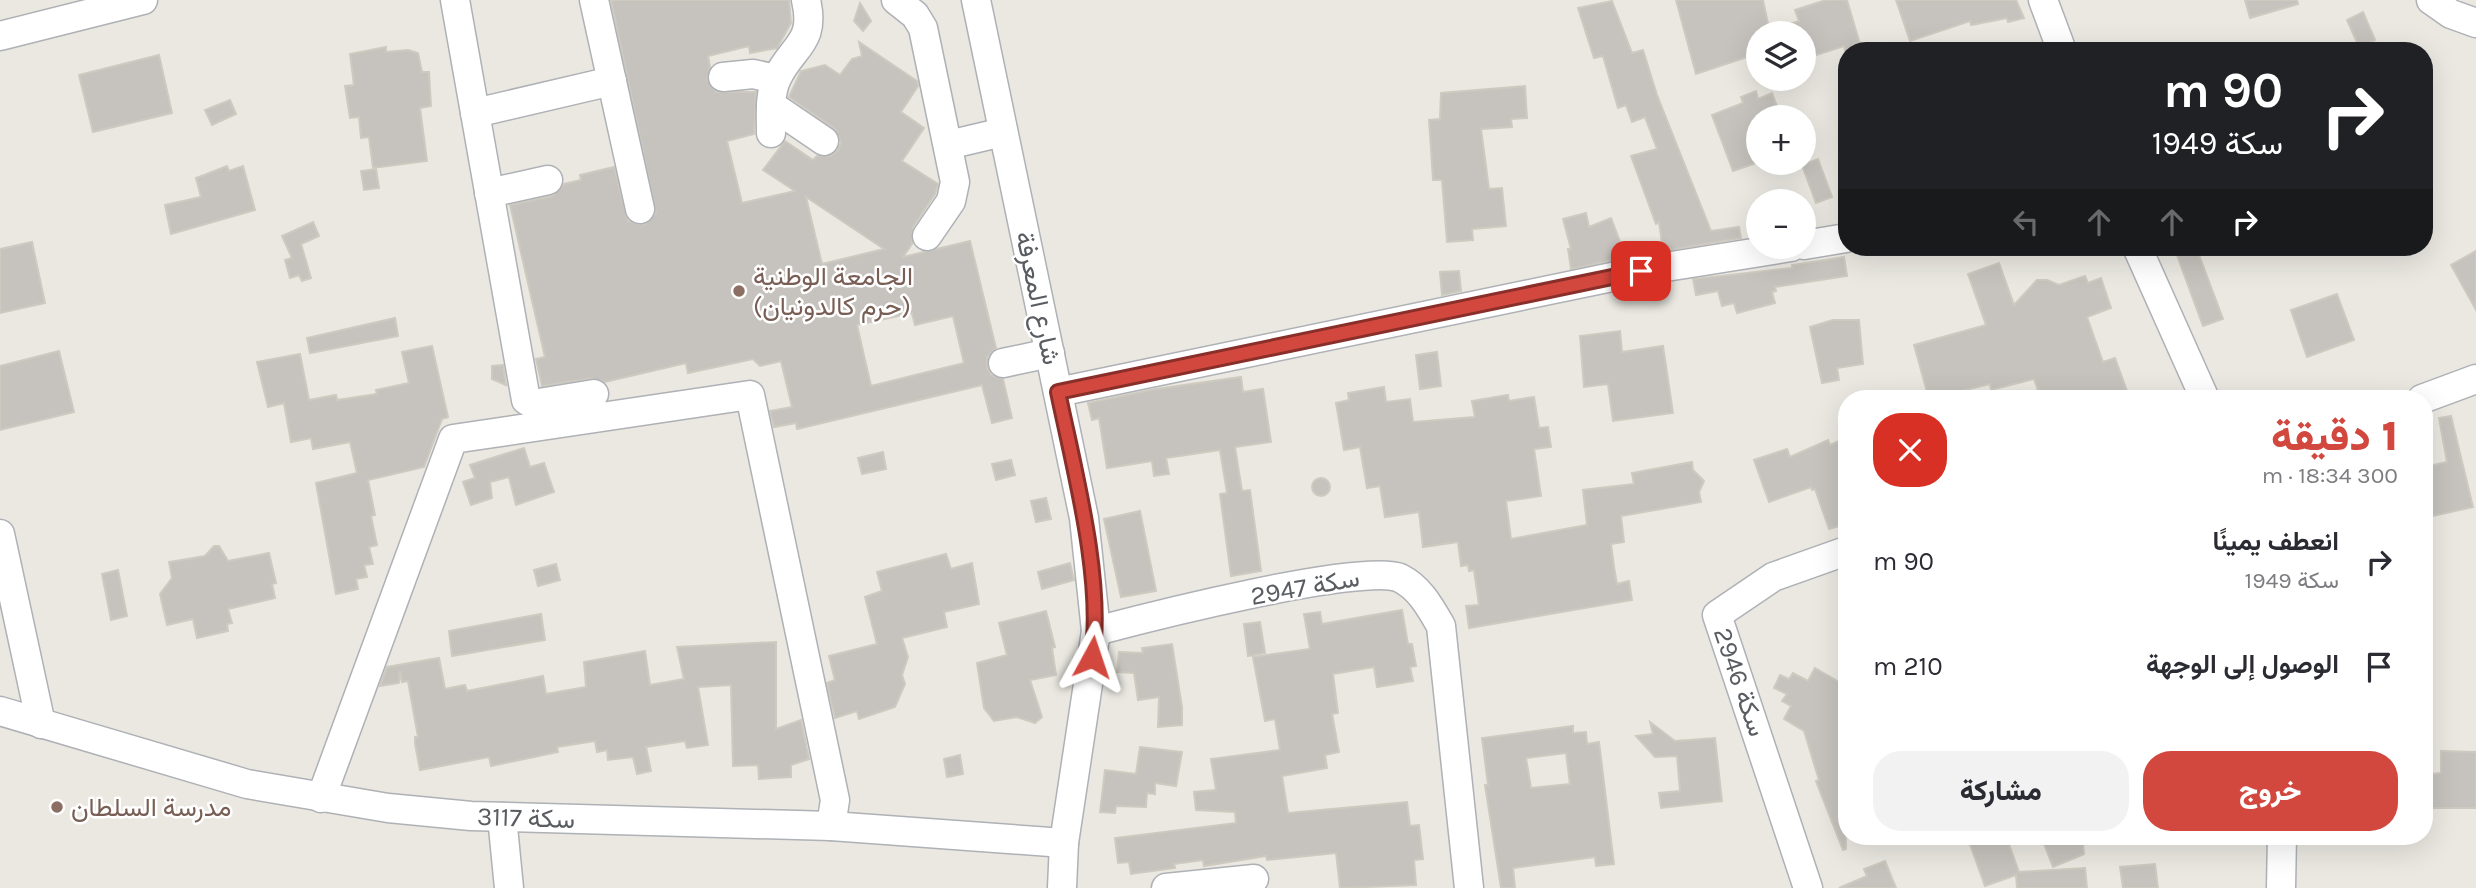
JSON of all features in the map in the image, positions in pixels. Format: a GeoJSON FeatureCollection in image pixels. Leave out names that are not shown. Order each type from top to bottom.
{"type":"FeatureCollection","features":[{"type":"Feature","properties":{"kind":"street"},"geometry":{"type":"LineString","coordinates":[[0,36],[144,0]]}},
{"type":"Feature","properties":{"kind":"street"},"geometry":{"type":"LineString","coordinates":[[454,0],[526,400],[533,404],[594,394]]}},
{"type":"Feature","properties":{"kind":"street"},"geometry":{"type":"LineString","coordinates":[[594,0],[640,209]]}},
{"type":"Feature","properties":{"kind":"street"},"geometry":{"type":"LineString","coordinates":[[771,133],[774,92],[808,33],[810,16],[806,0]]}},
{"type":"Feature","properties":{"kind":"street"},"geometry":{"type":"LineString","coordinates":[[896,0],[910,10],[923,28],[955,189],[927,236]]}},
{"type":"Feature","properties":{"kind":"street","name":"شارع المعرفة"},"geometry":{"type":"LineString","coordinates":[[976,0],[1006,146],[1042,354],[1058,392],[1084,518],[1097,631],[1064,843],[1062,888]]}},
{"type":"Feature","properties":{"kind":"street"},"geometry":{"type":"LineString","coordinates":[[2043,0],[2059,42]]}},
{"type":"Feature","properties":{"kind":"street"},"geometry":{"type":"LineString","coordinates":[[2431,0],[2451,14],[2476,23]]}},
{"type":"Feature","properties":{"kind":"street"},"geometry":{"type":"LineString","coordinates":[[723,78],[754,74],[824,141]]}},
{"type":"Feature","properties":{"kind":"street"},"geometry":{"type":"LineString","coordinates":[[475,113],[612,81]]}},
{"type":"Feature","properties":{"kind":"street"},"geometry":{"type":"LineString","coordinates":[[948,145],[1006,146]]}},
{"type":"Feature","properties":{"kind":"street"},"geometry":{"type":"LineString","coordinates":[[489,193],[548,180]]}},
{"type":"Feature","properties":{"kind":"street"},"geometry":{"type":"LineString","coordinates":[[1816,243],[1838,239]]}},
{"type":"Feature","properties":{"kind":"street"},"geometry":{"type":"LineString","coordinates":[[1058,392],[1641,271],[1746,254]]}},
{"type":"Feature","properties":{"kind":"street"},"geometry":{"type":"LineString","coordinates":[[2141,256],[2201,390]]}},
{"type":"Feature","properties":{"kind":"street"},"geometry":{"type":"LineString","coordinates":[[1003,363],[1042,354]]}},
{"type":"Feature","properties":{"kind":"street"},"geometry":{"type":"LineString","coordinates":[[2433,395],[2476,379]]}},
{"type":"Feature","properties":{"kind":"street"},"geometry":{"type":"LineString","coordinates":[[321,798],[453,439],[750,395],[835,800],[831,826]]}},
{"type":"Feature","properties":{"kind":"street"},"geometry":{"type":"LineString","coordinates":[[0,534],[41,724]]}},
{"type":"Feature","properties":{"kind":"street","name":"سكة 2946"},"geometry":{"type":"LineString","coordinates":[[1808,888],[1717,615],[1773,577],[1838,554]]}},
{"type":"Feature","properties":{"kind":"street","name":"سكة 2947"},"geometry":{"type":"LineString","coordinates":[[1097,631],[1182,608],[1350,577],[1363,575],[1398,578],[1423,596],[1441,625],[1469,888]]}},
{"type":"Feature","properties":{"kind":"street","name":"سكة 3117"},"geometry":{"type":"LineString","coordinates":[[0,711],[247,784],[388,808],[502,817],[831,826],[1064,843]]}},
{"type":"Feature","properties":{"kind":"street"},"geometry":{"type":"LineString","coordinates":[[502,817],[509,888]]}},
{"type":"Feature","properties":{"kind":"street"},"geometry":{"type":"LineString","coordinates":[[2281,888],[2282,845]]}},
{"type":"Feature","properties":{"kind":"street"},"geometry":{"type":"LineString","coordinates":[[1166,888],[1254,879]]}},
{"type":"Feature","properties":{"kind":"building"},"geometry":{"type":"Polygon","coordinates":[[[611,0],[789,0],[791,23],[777,48],[750,53],[749,46],[708,56],[710,67],[707,79],[716,92],[756,92],[754,134],[727,141],[742,203],[795,191],[763,170],[785,141],[813,160],[817,156],[831,156],[838,150],[841,142],[835,129],[789,97],[801,71],[825,65],[840,75],[852,59],[862,56],[859,42],[917,81],[918,86],[901,112],[924,128],[902,161],[938,184],[935,194],[913,227],[912,244],[903,257],[970,241],[996,348],[987,357],[987,367],[991,375],[1003,379],[1012,418],[992,423],[982,385],[797,429],[796,423],[774,427],[770,411],[792,407],[781,361],[760,366],[753,359],[688,373],[686,363],[605,382],[591,378],[542,386],[536,359],[545,357],[510,205],[552,196],[564,184],[581,180],[580,175],[614,167],[628,221],[644,225],[656,213],[611,0]],[[806,197],[822,264],[884,249],[806,197]],[[912,313],[857,325],[871,386],[964,363],[953,316],[915,325],[912,313]]]}},
{"type":"Feature","properties":{"kind":"building"},"geometry":{"type":"Polygon","coordinates":[[[1676,0],[1763,0],[1767,21],[1746,21],[1746,57],[1696,74],[1676,0]]]}},
{"type":"Feature","properties":{"kind":"building"},"geometry":{"type":"Polygon","coordinates":[[[1826,0],[1847,0],[1859,42],[1838,42],[1838,48],[1816,55],[1816,21],[1799,21],[1795,10],[1826,0]]]}},
{"type":"Feature","properties":{"kind":"building"},"geometry":{"type":"Polygon","coordinates":[[[1896,0],[2016,0],[2024,18],[2008,22],[2007,18],[1971,25],[1970,21],[1910,41],[1896,0]]]}},
{"type":"Feature","properties":{"kind":"building"},"geometry":{"type":"Polygon","coordinates":[[[2245,0],[2297,0],[2298,4],[2250,18],[2245,0]]]}},
{"type":"Feature","properties":{"kind":"building"},"geometry":{"type":"Polygon","coordinates":[[[1612,1],[1632,53],[1643,50],[1657,95],[1711,231],[1739,227],[1741,238],[1663,251],[1659,222],[1656,224],[1631,156],[1657,149],[1645,117],[1632,122],[1626,105],[1618,108],[1603,56],[1594,58],[1578,8],[1612,1]]]}},
{"type":"Feature","properties":{"kind":"building"},"geometry":{"type":"Polygon","coordinates":[[[860,3],[871,21],[863,31],[854,21],[860,3]]]}},
{"type":"Feature","properties":{"kind":"building"},"geometry":{"type":"Polygon","coordinates":[[[2363,12],[2375,40],[2357,42],[2347,20],[2363,12]]]}},
{"type":"Feature","properties":{"kind":"building"},"geometry":{"type":"Polygon","coordinates":[[[386,47],[386,52],[408,50],[418,53],[422,72],[429,72],[431,106],[420,108],[427,161],[373,168],[369,137],[361,138],[359,117],[350,118],[345,86],[354,85],[350,54],[386,47]]]}},
{"type":"Feature","properties":{"kind":"building"},"geometry":{"type":"Polygon","coordinates":[[[159,55],[172,113],[93,132],[79,75],[159,55]]]}},
{"type":"Feature","properties":{"kind":"building"},"geometry":{"type":"Polygon","coordinates":[[[1525,86],[1527,118],[1511,119],[1512,127],[1481,129],[1489,189],[1502,188],[1506,226],[1472,229],[1473,240],[1447,242],[1442,180],[1433,180],[1429,120],[1440,119],[1441,93],[1525,86]]]}},
{"type":"Feature","properties":{"kind":"building"},"geometry":{"type":"Polygon","coordinates":[[[1756,91],[1758,99],[1772,93],[1776,105],[1746,105],[1746,166],[1733,171],[1712,115],[1743,103],[1741,97],[1756,91]]]}},
{"type":"Feature","properties":{"kind":"building"},"geometry":{"type":"Polygon","coordinates":[[[230,100],[236,114],[212,125],[205,110],[230,100]]]}},
{"type":"Feature","properties":{"kind":"building"},"geometry":{"type":"Polygon","coordinates":[[[1818,159],[1832,197],[1816,203],[1816,189],[1811,189],[1806,175],[1816,175],[1818,159]]]}},
{"type":"Feature","properties":{"kind":"building"},"geometry":{"type":"Polygon","coordinates":[[[227,166],[229,171],[243,166],[255,210],[171,234],[165,205],[201,197],[196,178],[227,166]]]}},
{"type":"Feature","properties":{"kind":"building"},"geometry":{"type":"Polygon","coordinates":[[[376,169],[379,188],[364,190],[361,171],[376,169]]]}},
{"type":"Feature","properties":{"kind":"building"},"geometry":{"type":"Polygon","coordinates":[[[1586,213],[1589,227],[1611,218],[1622,247],[1613,251],[1614,260],[1571,269],[1568,249],[1571,249],[1563,219],[1586,213]]]}},
{"type":"Feature","properties":{"kind":"building"},"geometry":{"type":"Polygon","coordinates":[[[313,222],[319,236],[301,244],[311,278],[302,281],[299,275],[290,278],[285,260],[292,258],[282,236],[313,222]]]}},
{"type":"Feature","properties":{"kind":"building"},"geometry":{"type":"Polygon","coordinates":[[[32,242],[45,303],[0,313],[0,249],[32,242]]]}},
{"type":"Feature","properties":{"kind":"building"},"geometry":{"type":"Polygon","coordinates":[[[2476,251],[2476,310],[2451,265],[2476,251]]]}},
{"type":"Feature","properties":{"kind":"building"},"geometry":{"type":"Polygon","coordinates":[[[2177,256],[2199,256],[2223,319],[2203,326],[2177,256]]]}},
{"type":"Feature","properties":{"kind":"building"},"geometry":{"type":"Polygon","coordinates":[[[1844,257],[1847,276],[1775,287],[1776,291],[1772,292],[1775,303],[1737,313],[1734,303],[1722,306],[1718,291],[1696,295],[1693,279],[1792,268],[1792,265],[1844,257]]]}},
{"type":"Feature","properties":{"kind":"building"},"geometry":{"type":"Polygon","coordinates":[[[1999,263],[2014,305],[2037,280],[2047,280],[2059,285],[2085,276],[2088,283],[2101,278],[2111,308],[2087,317],[2103,362],[2115,358],[2127,390],[2038,390],[2034,379],[1991,390],[1990,384],[1966,390],[1926,390],[1914,345],[1986,325],[1968,274],[1999,263]]]}},
{"type":"Feature","properties":{"kind":"building"},"geometry":{"type":"Polygon","coordinates":[[[1459,271],[1461,291],[1442,295],[1440,272],[1459,271]]]}},
{"type":"Feature","properties":{"kind":"building"},"geometry":{"type":"Polygon","coordinates":[[[2337,294],[2354,340],[2307,357],[2291,310],[2337,294]]]}},
{"type":"Feature","properties":{"kind":"building"},"geometry":{"type":"Polygon","coordinates":[[[395,318],[398,336],[310,353],[307,338],[395,318]]]}},
{"type":"Feature","properties":{"kind":"building"},"geometry":{"type":"Polygon","coordinates":[[[1833,320],[1859,320],[1863,364],[1837,368],[1839,380],[1822,383],[1810,327],[1833,320]]]}},
{"type":"Feature","properties":{"kind":"building"},"geometry":{"type":"Polygon","coordinates":[[[1620,331],[1622,352],[1663,346],[1673,413],[1613,421],[1608,384],[1584,387],[1580,336],[1620,331]]]}},
{"type":"Feature","properties":{"kind":"building"},"geometry":{"type":"Polygon","coordinates":[[[432,346],[448,417],[442,419],[424,467],[368,480],[375,515],[371,516],[377,545],[369,547],[373,564],[364,565],[367,577],[356,579],[358,589],[336,594],[316,483],[357,473],[350,442],[313,449],[311,438],[291,442],[284,403],[268,407],[257,362],[300,354],[309,400],[336,395],[337,400],[377,394],[376,390],[409,383],[402,352],[432,346]]]}},
{"type":"Feature","properties":{"kind":"building"},"geometry":{"type":"Polygon","coordinates":[[[59,351],[74,412],[0,430],[0,366],[59,351]]]}},
{"type":"Feature","properties":{"kind":"building"},"geometry":{"type":"Polygon","coordinates":[[[1437,352],[1441,386],[1420,389],[1416,355],[1437,352]]]}},
{"type":"Feature","properties":{"kind":"building"},"geometry":{"type":"Polygon","coordinates":[[[503,365],[506,385],[492,379],[492,366],[503,365]]]}},
{"type":"Feature","properties":{"kind":"building"},"geometry":{"type":"Polygon","coordinates":[[[1241,377],[1243,392],[1263,389],[1271,442],[1235,447],[1242,491],[1250,490],[1261,571],[1231,576],[1220,494],[1227,493],[1220,450],[1166,458],[1169,474],[1154,476],[1152,461],[1107,468],[1099,418],[1092,420],[1088,403],[1156,389],[1241,377]]]}},
{"type":"Feature","properties":{"kind":"building"},"geometry":{"type":"Polygon","coordinates":[[[1384,387],[1386,402],[1410,399],[1413,422],[1475,417],[1472,401],[1508,395],[1509,401],[1534,397],[1539,428],[1548,427],[1551,447],[1534,449],[1541,496],[1506,501],[1511,539],[1587,525],[1583,490],[1634,484],[1632,473],[1692,462],[1693,470],[1704,481],[1699,492],[1701,502],[1621,516],[1624,542],[1611,544],[1614,567],[1617,584],[1629,581],[1632,600],[1469,628],[1466,606],[1479,605],[1474,570],[1469,571],[1468,565],[1461,566],[1458,542],[1423,547],[1419,512],[1385,517],[1380,486],[1367,488],[1360,447],[1344,450],[1336,403],[1349,400],[1348,393],[1384,387]]]}},
{"type":"Feature","properties":{"kind":"building"},"geometry":{"type":"Polygon","coordinates":[[[2451,416],[2473,507],[2433,516],[2433,465],[2447,462],[2439,418],[2451,416]]]}},
{"type":"Feature","properties":{"kind":"building"},"geometry":{"type":"Polygon","coordinates":[[[1828,440],[1830,445],[1838,442],[1838,526],[1829,529],[1815,489],[1812,490],[1811,487],[1769,502],[1754,460],[1787,449],[1790,457],[1828,440]]]}},
{"type":"Feature","properties":{"kind":"building"},"geometry":{"type":"Polygon","coordinates":[[[524,448],[530,467],[544,463],[554,492],[516,505],[509,477],[490,482],[492,498],[471,505],[463,482],[475,478],[470,465],[524,448]]]}},
{"type":"Feature","properties":{"kind":"building"},"geometry":{"type":"Polygon","coordinates":[[[883,452],[886,469],[862,474],[858,458],[883,452]]]}},
{"type":"Feature","properties":{"kind":"building"},"geometry":{"type":"Polygon","coordinates":[[[1011,460],[1015,475],[996,480],[992,464],[1011,460]]]}},
{"type":"Feature","properties":{"kind":"building"},"geometry":{"type":"Polygon","coordinates":[[[1321,478],[1327,481],[1330,487],[1327,493],[1321,496],[1315,493],[1312,487],[1315,481],[1321,478]]]}},
{"type":"Feature","properties":{"kind":"building"},"geometry":{"type":"Polygon","coordinates":[[[1046,498],[1051,519],[1036,522],[1031,501],[1046,498]]]}},
{"type":"Feature","properties":{"kind":"building"},"geometry":{"type":"Polygon","coordinates":[[[1140,511],[1156,591],[1121,597],[1104,519],[1140,511]]]}},
{"type":"Feature","properties":{"kind":"building"},"geometry":{"type":"Polygon","coordinates":[[[214,546],[219,546],[228,561],[269,553],[276,583],[272,584],[275,598],[228,609],[232,623],[227,624],[228,631],[197,638],[193,619],[167,625],[160,594],[172,578],[169,562],[205,556],[214,546]]]}},
{"type":"Feature","properties":{"kind":"building"},"geometry":{"type":"Polygon","coordinates":[[[946,554],[951,569],[972,563],[979,604],[944,612],[947,627],[902,638],[908,657],[902,675],[905,684],[895,707],[859,719],[857,711],[835,718],[827,683],[835,680],[829,656],[877,644],[865,597],[882,591],[877,572],[946,554]]]}},
{"type":"Feature","properties":{"kind":"building"},"geometry":{"type":"Polygon","coordinates":[[[1070,563],[1074,580],[1042,589],[1038,572],[1070,563]]]}},
{"type":"Feature","properties":{"kind":"building"},"geometry":{"type":"Polygon","coordinates":[[[556,564],[560,580],[538,586],[534,570],[556,564]]]}},
{"type":"Feature","properties":{"kind":"building"},"geometry":{"type":"Polygon","coordinates":[[[118,570],[127,616],[111,620],[102,574],[118,570]]]}},
{"type":"Feature","properties":{"kind":"building"},"geometry":{"type":"Polygon","coordinates":[[[1402,610],[1408,644],[1412,644],[1416,666],[1410,667],[1413,681],[1377,687],[1374,667],[1333,674],[1338,713],[1332,714],[1339,752],[1325,755],[1327,768],[1282,776],[1288,813],[1407,802],[1410,826],[1419,825],[1423,859],[1414,860],[1416,885],[1340,888],[1336,853],[1267,860],[1266,856],[1204,866],[1203,860],[1174,864],[1175,868],[1131,874],[1129,862],[1118,863],[1115,838],[1236,823],[1235,812],[1196,810],[1194,792],[1216,790],[1211,759],[1280,750],[1275,719],[1265,721],[1253,657],[1310,649],[1304,614],[1320,612],[1322,624],[1402,610]]]}},
{"type":"Feature","properties":{"kind":"building"},"geometry":{"type":"Polygon","coordinates":[[[1046,611],[1055,647],[1052,648],[1056,675],[1030,680],[1042,717],[1035,723],[1017,717],[994,721],[984,708],[977,663],[1007,655],[999,623],[1046,611]]]}},
{"type":"Feature","properties":{"kind":"building"},"geometry":{"type":"Polygon","coordinates":[[[541,614],[545,640],[452,656],[449,631],[541,614]]]}},
{"type":"Feature","properties":{"kind":"building"},"geometry":{"type":"Polygon","coordinates":[[[1260,622],[1265,653],[1248,656],[1244,624],[1260,622]]]}},
{"type":"Feature","properties":{"kind":"building"},"geometry":{"type":"Polygon","coordinates":[[[776,642],[776,729],[801,720],[809,759],[791,765],[791,777],[759,779],[758,765],[733,766],[731,685],[698,687],[708,745],[687,748],[685,741],[646,747],[651,771],[637,774],[633,757],[608,760],[607,750],[597,752],[595,741],[557,747],[558,752],[491,766],[489,757],[420,770],[415,744],[415,737],[418,737],[408,681],[402,682],[400,671],[399,683],[380,686],[387,667],[439,658],[445,689],[465,685],[467,691],[543,676],[546,694],[586,687],[584,662],[645,651],[650,685],[684,679],[677,647],[776,642]]]}},
{"type":"Feature","properties":{"kind":"building"},"geometry":{"type":"Polygon","coordinates":[[[1172,644],[1182,707],[1182,725],[1158,727],[1159,697],[1138,700],[1134,673],[1117,672],[1119,652],[1143,653],[1142,648],[1172,644]]]}},
{"type":"Feature","properties":{"kind":"building"},"geometry":{"type":"Polygon","coordinates":[[[1815,668],[1838,681],[1838,837],[1816,781],[1819,780],[1804,731],[1784,719],[1791,706],[1782,701],[1787,694],[1774,688],[1780,675],[1789,679],[1793,673],[1808,681],[1815,668]]]}},
{"type":"Feature","properties":{"kind":"building"},"geometry":{"type":"Polygon","coordinates":[[[1650,722],[1675,741],[1715,738],[1722,801],[1661,808],[1659,793],[1680,791],[1677,756],[1655,757],[1636,736],[1653,734],[1650,722]]]}},
{"type":"Feature","properties":{"kind":"building"},"geometry":{"type":"Polygon","coordinates":[[[1573,726],[1573,733],[1586,732],[1587,744],[1599,742],[1614,864],[1596,866],[1595,857],[1513,868],[1515,888],[1501,888],[1485,785],[1488,785],[1482,738],[1573,726]],[[1566,753],[1526,758],[1531,788],[1570,784],[1566,753]]]}},
{"type":"Feature","properties":{"kind":"building"},"geometry":{"type":"Polygon","coordinates":[[[1140,747],[1182,752],[1176,786],[1155,783],[1155,794],[1147,793],[1146,807],[1116,806],[1115,813],[1100,812],[1105,770],[1136,774],[1140,747]]]}},
{"type":"Feature","properties":{"kind":"building"},"geometry":{"type":"Polygon","coordinates":[[[2441,751],[2476,752],[2476,808],[2433,808],[2433,774],[2441,773],[2441,751]]]}},
{"type":"Feature","properties":{"kind":"building"},"geometry":{"type":"Polygon","coordinates":[[[960,755],[963,774],[947,777],[944,759],[960,755]]]}},
{"type":"Feature","properties":{"kind":"building"},"geometry":{"type":"Polygon","coordinates":[[[1970,845],[2009,845],[2019,872],[2085,868],[2087,888],[2017,888],[2016,875],[1985,886],[1970,845]]]}},
{"type":"Feature","properties":{"kind":"building"},"geometry":{"type":"Polygon","coordinates":[[[2044,845],[2083,845],[2084,854],[2053,867],[2044,845]]]}},
{"type":"Feature","properties":{"kind":"building"},"geometry":{"type":"Polygon","coordinates":[[[1885,861],[1896,888],[1839,888],[1867,876],[1864,869],[1885,861]]]}},
{"type":"Feature","properties":{"kind":"building"},"geometry":{"type":"Polygon","coordinates":[[[2155,864],[2158,888],[2123,888],[2120,867],[2155,864]]]}},
{"type":"Feature","properties":{"kind":"place","name":"الجامعة الوطنية (حرم كالدونيان)"},"geometry":{"type":"Point","coordinates":[739,291]}},
{"type":"Feature","properties":{"kind":"place","name":"مدرسة السلطان"},"geometry":{"type":"Point","coordinates":[57,807]}},
{"type":"Feature","properties":{"kind":"route"},"geometry":{"type":"LineString","coordinates":[[1092,657],[1097,631],[1084,518],[1058,392],[1641,271]]}}]}
